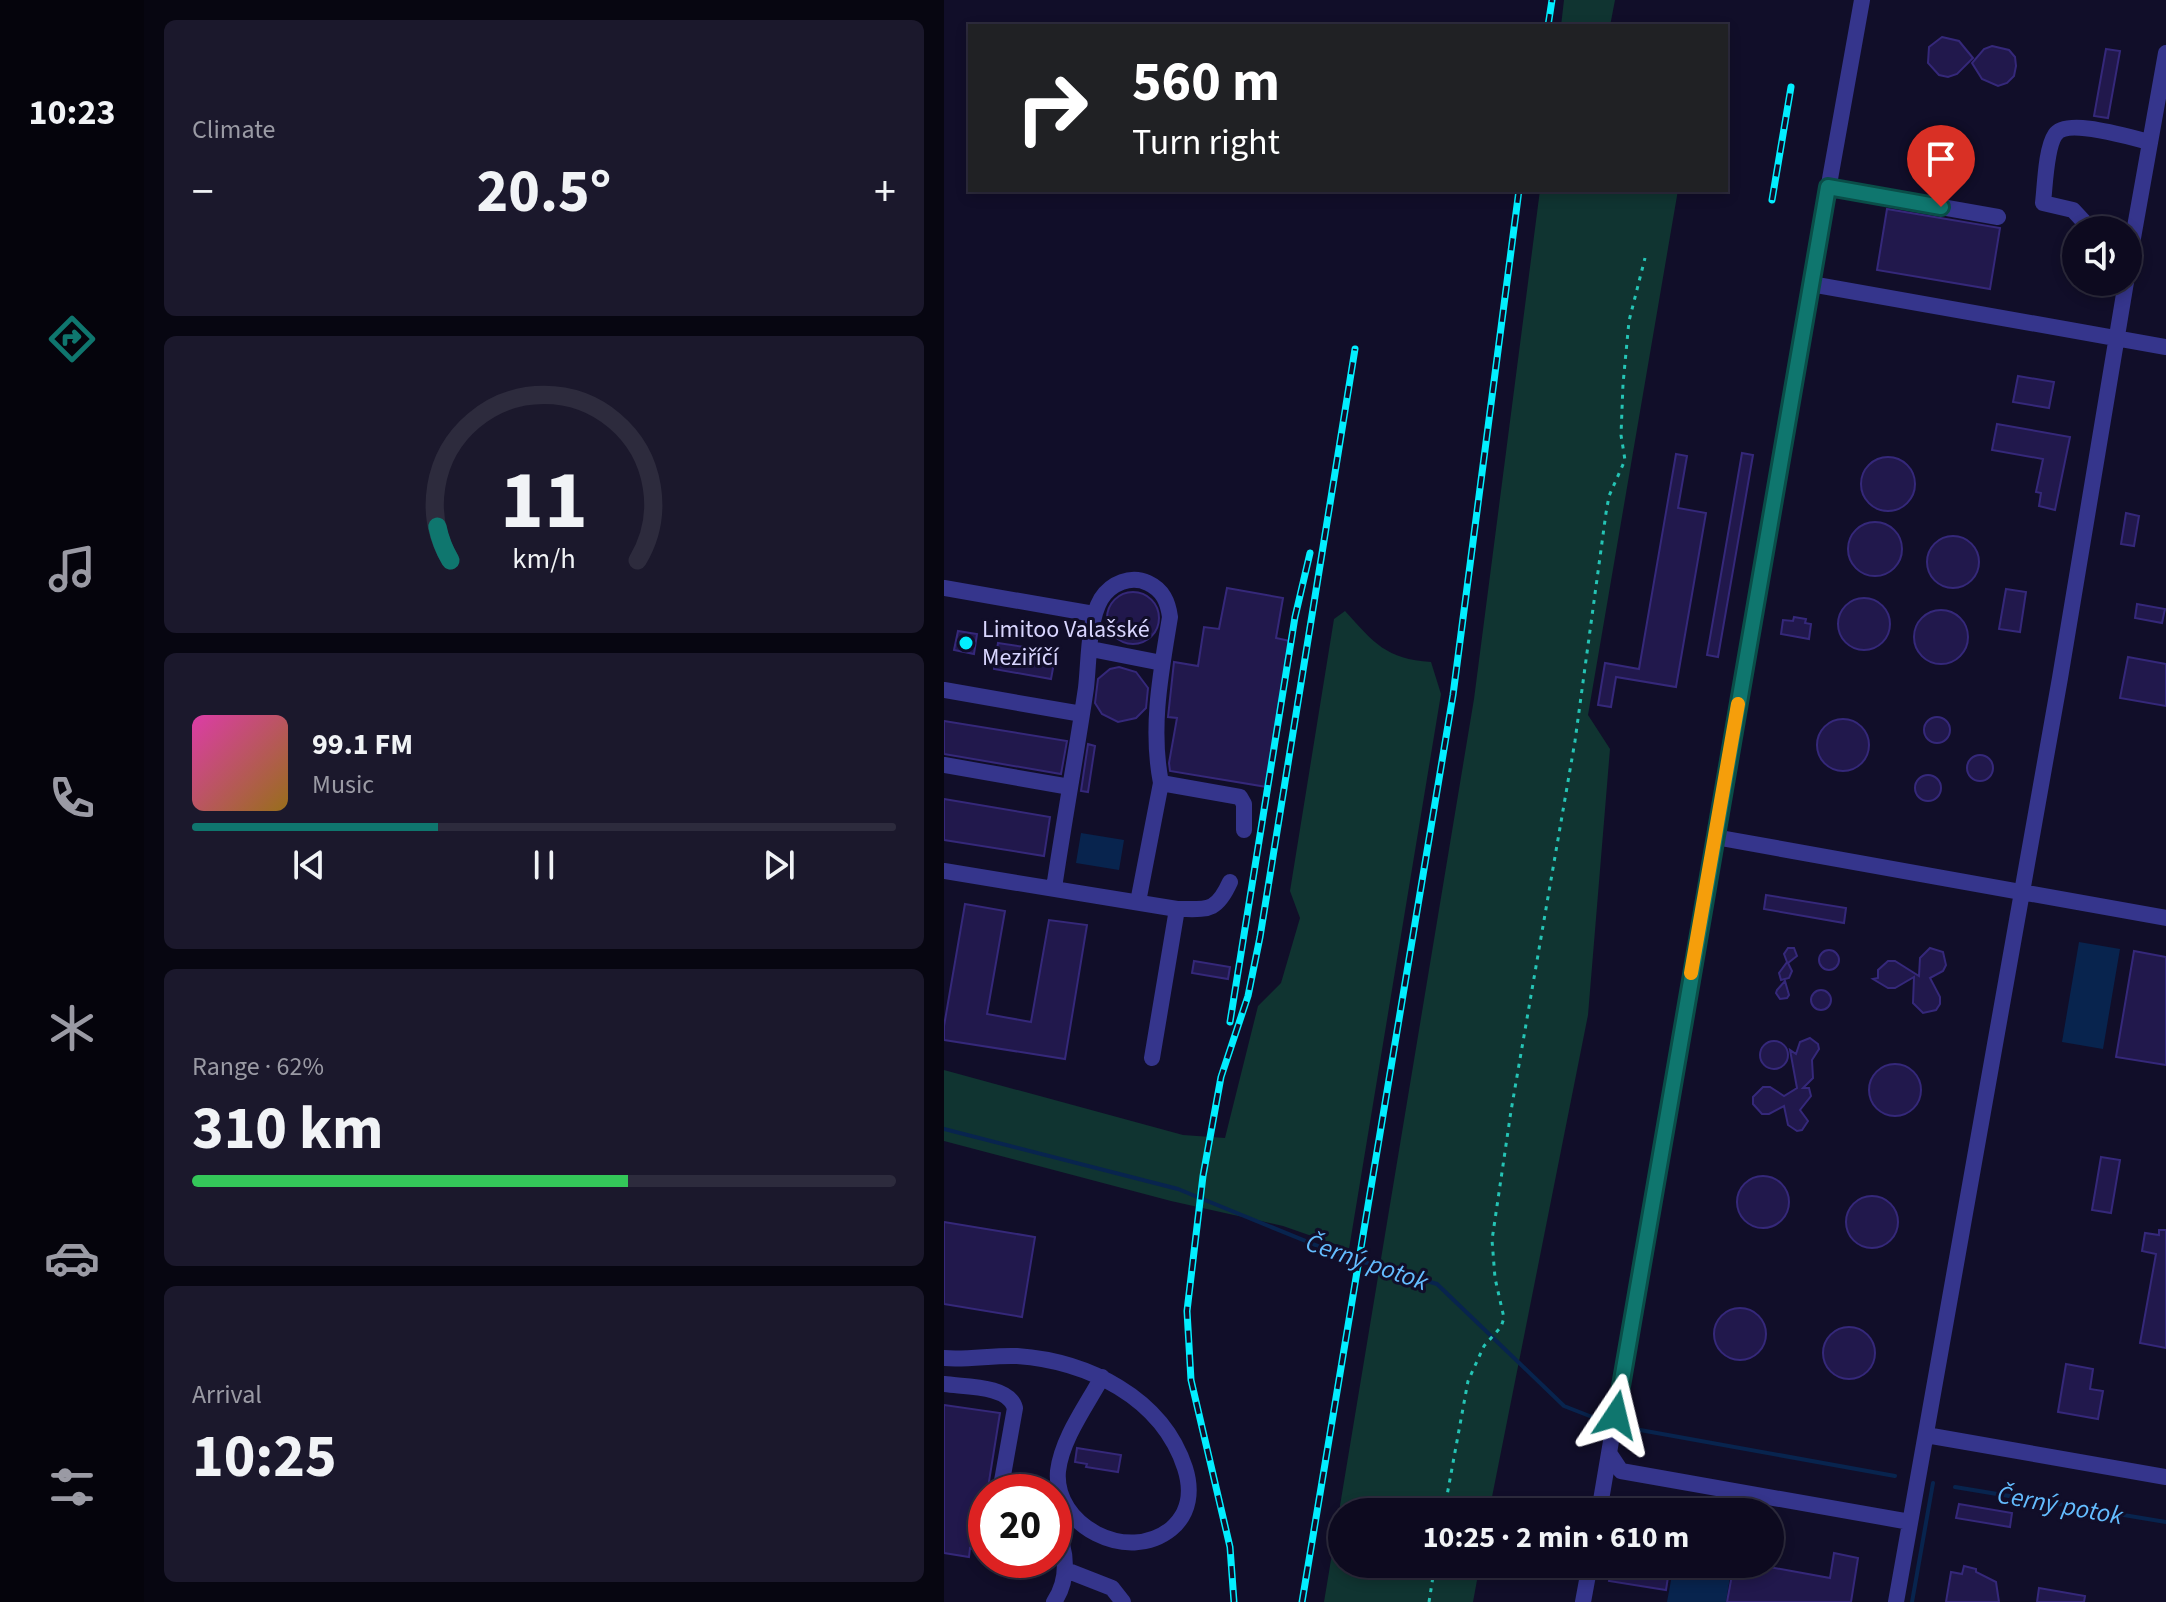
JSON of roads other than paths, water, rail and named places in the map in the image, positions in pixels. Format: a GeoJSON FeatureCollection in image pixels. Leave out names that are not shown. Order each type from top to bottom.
{"type":"FeatureCollection","features":[{"type":"Feature","properties":{"kind":"lane"},"geometry":{"type":"LineString","coordinates":[[1601,1498],[1862,0]]}},
{"type":"Feature","properties":{"kind":"lane"},"geometry":{"type":"LineString","coordinates":[[2130,216],[2150,142],[2166,53]]}},
{"type":"Feature","properties":{"kind":"lane"},"geometry":{"type":"LineString","coordinates":[[2079,216],[2073,210],[2043,203],[2053,139],[2060,130],[2075,127],[2150,142]]}},
{"type":"Feature","properties":{"kind":"lane"},"geometry":{"type":"LineString","coordinates":[[1828,187],[1998,217]]}},
{"type":"Feature","properties":{"kind":"lane"},"geometry":{"type":"LineString","coordinates":[[1811,284],[2166,347]]}},
{"type":"Feature","properties":{"kind":"lane"},"geometry":{"type":"LineString","coordinates":[[1896,1602],[2124,296]]}},
{"type":"Feature","properties":{"kind":"lane"},"geometry":{"type":"LineString","coordinates":[[1054,888],[1082,714],[1094,614],[1102,598],[1120,582],[1144,581],[1163,594],[1170,617],[1156,710],[1161,783],[1138,902]]}},
{"type":"Feature","properties":{"kind":"lane"},"geometry":{"type":"LineString","coordinates":[[944,588],[1094,614]]}},
{"type":"Feature","properties":{"kind":"lane"},"geometry":{"type":"LineString","coordinates":[[1091,649],[1162,663]]}},
{"type":"Feature","properties":{"kind":"lane"},"geometry":{"type":"LineString","coordinates":[[944,690],[1082,714]]}},
{"type":"Feature","properties":{"kind":"lane"},"geometry":{"type":"LineString","coordinates":[[944,765],[1070,787]]}},
{"type":"Feature","properties":{"kind":"lane"},"geometry":{"type":"LineString","coordinates":[[1161,783],[1240,797],[1244,804],[1244,830]]}},
{"type":"Feature","properties":{"kind":"lane"},"geometry":{"type":"LineString","coordinates":[[1715,837],[2166,918]]}},
{"type":"Feature","properties":{"kind":"lane"},"geometry":{"type":"LineString","coordinates":[[944,871],[1177,909],[1213,907],[1223,897],[1230,882]]}},
{"type":"Feature","properties":{"kind":"lane"},"geometry":{"type":"LineString","coordinates":[[1152,1058],[1177,909]]}},
{"type":"Feature","properties":{"kind":"lane"},"geometry":{"type":"LineString","coordinates":[[944,1358],[1018,1356],[1065,1365],[1102,1377],[1137,1399],[1167,1431],[1178,1449],[1186,1472],[1189,1499],[1184,1514],[1167,1532],[1142,1544],[1127,1544],[1093,1531],[1076,1519],[1064,1503],[1058,1485],[1058,1468],[1066,1442],[1102,1377]]}},
{"type":"Feature","properties":{"kind":"lane"},"geometry":{"type":"LineString","coordinates":[[944,1384],[1003,1392],[1013,1401],[1015,1408],[1003,1474]]}},
{"type":"Feature","properties":{"kind":"lane"},"geometry":{"type":"LineString","coordinates":[[1926,1435],[2166,1477]]}},
{"type":"Feature","properties":{"kind":"lane"},"geometry":{"type":"LineString","coordinates":[[1609,1453],[1621,1471],[1910,1522]]}},
{"type":"Feature","properties":{"kind":"lane"},"geometry":{"type":"LineString","coordinates":[[1072,1572],[1112,1588],[1123,1602]]}},
{"type":"Feature","properties":{"kind":"lane"},"geometry":{"type":"LineString","coordinates":[[1054,1602],[1064,1578]]}},
{"type":"Feature","properties":{"kind":"lane"},"geometry":{"type":"LineString","coordinates":[[1583,1602],[1587,1578]]}},
{"type":"Feature","properties":{"kind":"water"},"geometry":{"type":"Polygon","coordinates":[[[1081,833],[1124,840],[1119,870],[1076,863],[1081,833]]]}},
{"type":"Feature","properties":{"kind":"water"},"geometry":{"type":"Polygon","coordinates":[[[2079,942],[2120,949],[2103,1049],[2062,1042],[2079,942]]]}},
{"type":"Feature","properties":{"kind":"water"},"geometry":{"type":"Polygon","coordinates":[[[1671,1578],[1730,1578],[1726,1602],[1667,1602],[1671,1578]]]}},
{"type":"Feature","properties":{"kind":"waterway","name":"Černý potok"},"geometry":{"type":"LineString","coordinates":[[944,1129],[1178,1189],[1340,1255],[1437,1284],[1564,1406],[1610,1424]]}},
{"type":"Feature","properties":{"kind":"waterway","name":"Černý potok"},"geometry":{"type":"LineString","coordinates":[[1618,1426],[1895,1476]]}},
{"type":"Feature","properties":{"kind":"waterway"},"geometry":{"type":"LineString","coordinates":[[1912,1602],[1933,1483]]}},
{"type":"Feature","properties":{"kind":"waterway","name":"Černý potok"},"geometry":{"type":"LineString","coordinates":[[1955,1487],[2166,1522]]}},
{"type":"Feature","properties":{"kind":"railway"},"geometry":{"type":"LineString","coordinates":[[1548,24],[1552,0]]}},
{"type":"Feature","properties":{"kind":"railway"},"geometry":{"type":"LineString","coordinates":[[1772,200],[1791,87]]}},
{"type":"Feature","properties":{"kind":"railway"},"geometry":{"type":"LineString","coordinates":[[1302,1602],[1453,695],[1519,192]]}},
{"type":"Feature","properties":{"kind":"railway"},"geometry":{"type":"LineString","coordinates":[[1234,1602],[1230,1547],[1191,1380],[1187,1311],[1203,1176],[1221,1077],[1248,996],[1260,937],[1355,349]]}},
{"type":"Feature","properties":{"kind":"railway"},"geometry":{"type":"LineString","coordinates":[[1230,1022],[1295,617],[1310,553]]}},
{"type":"Feature","properties":{"kind":"place","name":"Limitoo Valašské Meziříčí"},"geometry":{"type":"Point","coordinates":[966,643]}}]}
